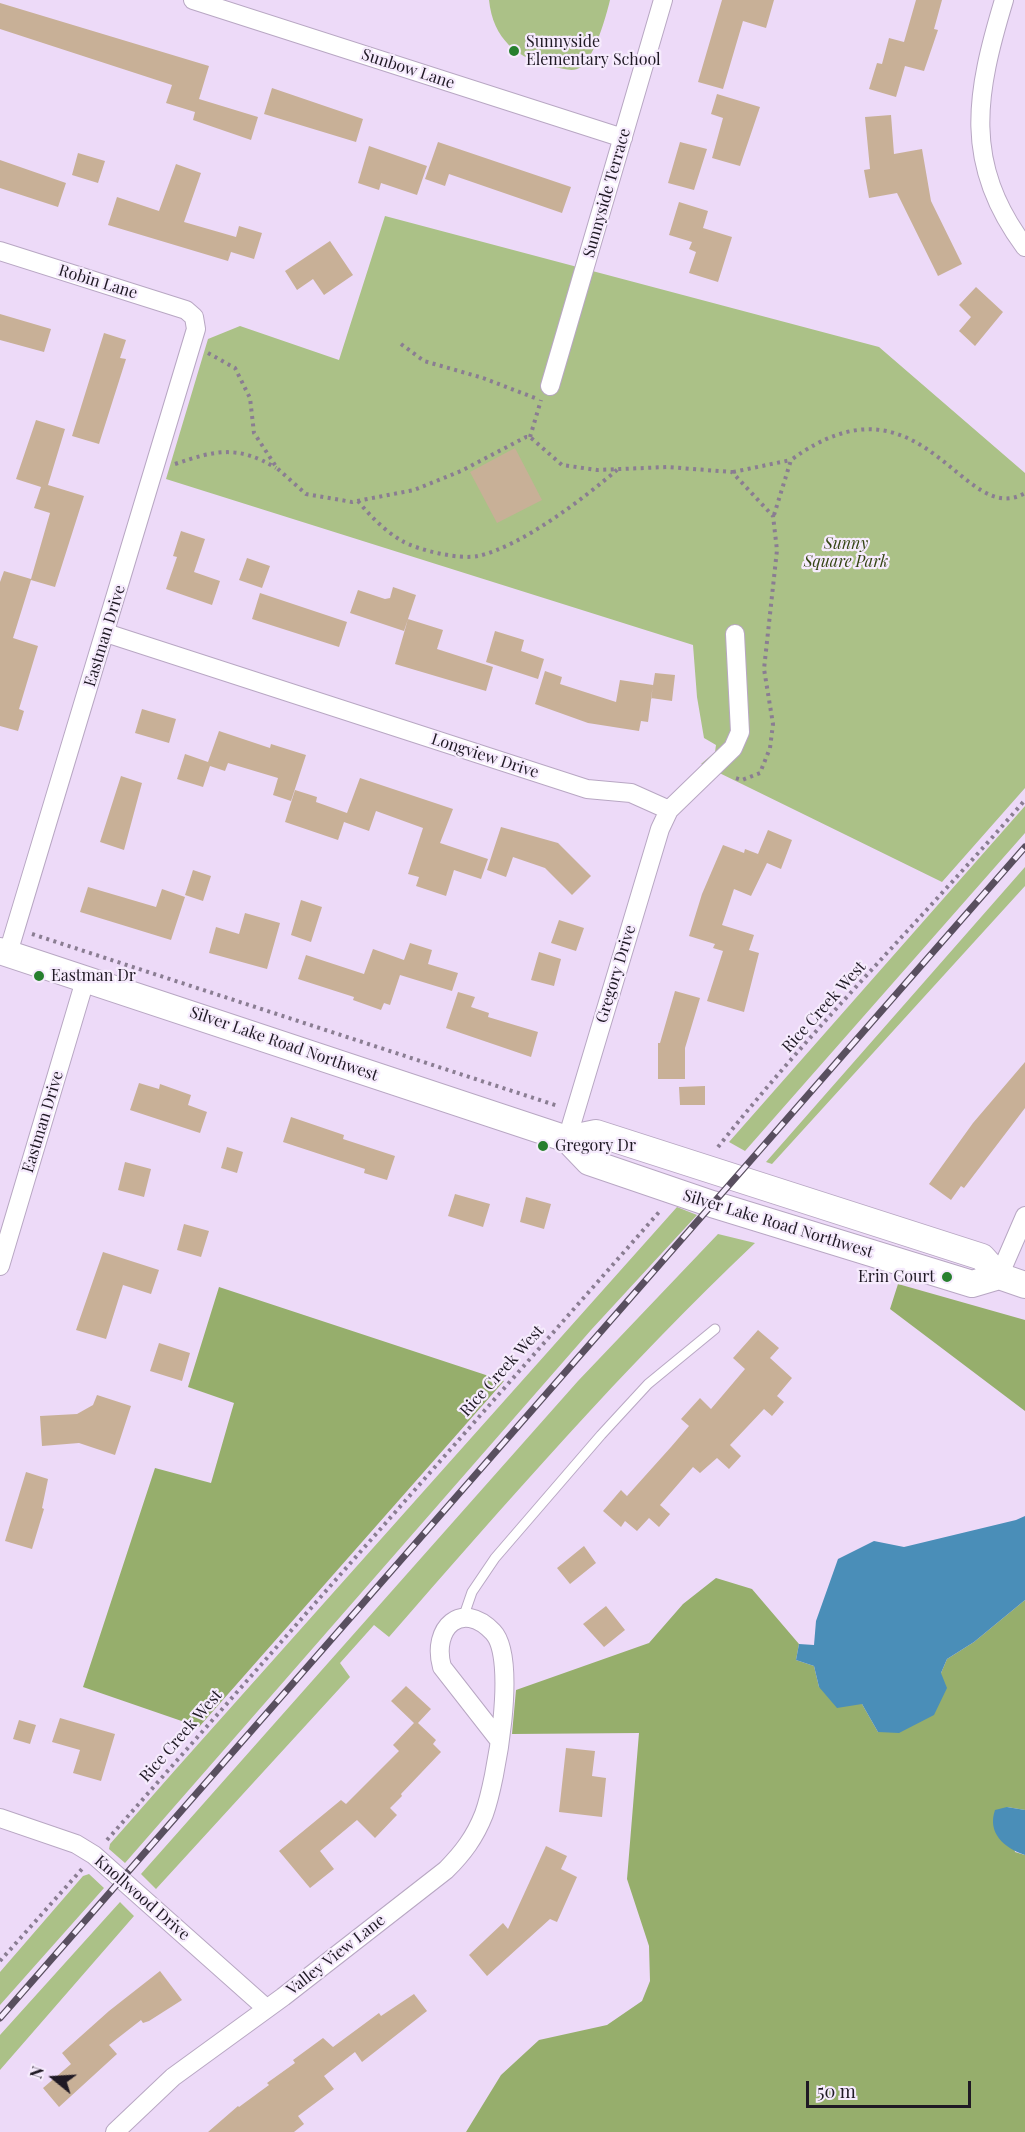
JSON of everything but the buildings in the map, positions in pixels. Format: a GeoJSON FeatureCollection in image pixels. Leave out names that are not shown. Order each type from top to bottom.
{"type":"FeatureCollection","features":[{"type":"Feature","properties":{"kind":"main road","name":"Silver Lake Road Northwest"},"geometry":{"type":"LineString","coordinates":[[4,952],[86,977],[567,1139],[589,1162],[679,1193],[972,1284],[999,1276]]}},
{"type":"Feature","properties":{"kind":"main road","name":"Silver Lake Road Northwest"},"geometry":{"type":"LineString","coordinates":[[567,1139],[596,1133],[982,1257],[999,1276],[1025,1285]]}},
{"type":"Feature","properties":{"kind":"street","name":"Sunbow Lane"},"geometry":{"type":"LineString","coordinates":[[193,0],[623,138]]}},
{"type":"Feature","properties":{"kind":"street","name":"Sunnyside Terrace"},"geometry":{"type":"LineString","coordinates":[[546,393],[663,0]]}},
{"type":"Feature","properties":{"kind":"street"},"geometry":{"type":"LineString","coordinates":[[1004,0],[987,60],[979,103],[981,141],[988,176],[1003,216],[1025,247]]}},
{"type":"Feature","properties":{"kind":"street","name":"Robin Lane"},"geometry":{"type":"LineString","coordinates":[[0,251],[186,310],[194,317]]}},
{"type":"Feature","properties":{"kind":"street","name":"Eastman Drive"},"geometry":{"type":"LineString","coordinates":[[4,952],[16,929],[106,633],[196,328],[194,317]]}},
{"type":"Feature","properties":{"kind":"street","name":"Longview Drive"},"geometry":{"type":"LineString","coordinates":[[106,633],[586,789],[631,793],[669,810]]}},
{"type":"Feature","properties":{"kind":"street"},"geometry":{"type":"LineString","coordinates":[[669,810],[733,748],[740,732],[735,634]]}},
{"type":"Feature","properties":{"kind":"street","name":"Gregory Drive"},"geometry":{"type":"LineString","coordinates":[[567,1139],[660,829],[669,810]]}},
{"type":"Feature","properties":{"kind":"street","name":"Eastman Drive"},"geometry":{"type":"LineString","coordinates":[[0,1266],[86,977]]}},
{"type":"Feature","properties":{"kind":"street"},"geometry":{"type":"LineString","coordinates":[[999,1276],[1025,1216]]}},
{"type":"Feature","properties":{"kind":"street"},"geometry":{"type":"LineString","coordinates":[[463,1618],[455,1619],[447,1624],[440,1640],[442,1667],[499,1740]]}},
{"type":"Feature","properties":{"kind":"street","name":"Valley View Lane"},"geometry":{"type":"LineString","coordinates":[[115,2132],[173,2077],[446,1870],[464,1852],[487,1804],[506,1687],[503,1651],[495,1633],[475,1621],[463,1618]]}},
{"type":"Feature","properties":{"kind":"street","name":"Knollwood Drive"},"geometry":{"type":"LineString","coordinates":[[0,1818],[76,1844],[94,1855],[266,2008]]}},
{"type":"Feature","properties":{"kind":"lane"},"geometry":{"type":"LineString","coordinates":[[463,1618],[472,1592],[495,1558],[601,1435],[648,1384],[715,1329]]}},
{"type":"Feature","properties":{"kind":"path"},"geometry":{"type":"LineString","coordinates":[[154,471],[222,451],[252,455],[277,468],[306,494],[358,501],[414,490],[530,437],[546,393],[424,361],[401,344]]}},
{"type":"Feature","properties":{"kind":"path"},"geometry":{"type":"LineString","coordinates":[[190,348],[216,356],[235,368],[250,398],[254,433],[277,468]]}},
{"type":"Feature","properties":{"kind":"path"},"geometry":{"type":"LineString","coordinates":[[530,437],[562,465],[597,470],[667,467],[732,472],[791,460],[833,435],[855,429],[876,428],[895,432],[924,445],[974,487],[988,494],[1011,499],[1025,493]]}},
{"type":"Feature","properties":{"kind":"path"},"geometry":{"type":"LineString","coordinates":[[713,767],[742,780],[760,773],[770,748],[773,724],[764,669],[777,550],[774,516],[791,460]]}},
{"type":"Feature","properties":{"kind":"path"},"geometry":{"type":"LineString","coordinates":[[358,501],[370,516],[403,542],[455,557],[475,557],[496,551],[540,526],[592,492],[618,469]]}},
{"type":"Feature","properties":{"kind":"path"},"geometry":{"type":"LineString","coordinates":[[732,472],[774,516]]}},
{"type":"Feature","properties":{"kind":"path","name":"Rice Creek West"},"geometry":{"type":"LineString","coordinates":[[702,1167],[755,1100],[950,888],[1025,800]]}},
{"type":"Feature","properties":{"kind":"path"},"geometry":{"type":"LineString","coordinates":[[16,929],[575,1112]]}},
{"type":"Feature","properties":{"kind":"path","name":"Rice Creek West"},"geometry":{"type":"LineString","coordinates":[[0,1961],[483,1410],[679,1193]]}},
{"type":"Feature","properties":{"kind":"green space"},"geometry":{"type":"Polygon","coordinates":[[[489,0],[610,0],[591,54],[581,67],[571,70],[541,63],[518,53],[509,45],[496,26],[489,0]]]}},
{"type":"Feature","properties":{"kind":"green space","name":"Sunny Square Park"},"geometry":{"type":"Polygon","coordinates":[[[385,216],[879,347],[1025,473],[1025,788],[942,882],[701,764],[715,752],[716,745],[704,738],[697,697],[693,645],[166,479],[208,339],[240,326],[339,360],[385,216]]]}},
{"type":"Feature","properties":{"kind":"green space"},"geometry":{"type":"Polygon","coordinates":[[[1025,806],[1025,833],[745,1151],[729,1142],[1025,806]]]}},
{"type":"Feature","properties":{"kind":"green space"},"geometry":{"type":"Polygon","coordinates":[[[1025,867],[1025,886],[772,1164],[766,1162],[1025,867]]]}},
{"type":"Feature","properties":{"kind":"green space"},"geometry":{"type":"Polygon","coordinates":[[[677,1207],[697,1215],[591,1330],[125,1863],[109,1849],[110,1844],[677,1207]]]}},
{"type":"Feature","properties":{"kind":"green space"},"geometry":{"type":"Polygon","coordinates":[[[718,1234],[755,1243],[613,1386],[522,1485],[389,1637],[374,1625],[340,1663],[350,1677],[156,1889],[141,1874],[578,1381],[718,1234]]]}},
{"type":"Feature","properties":{"kind":"green space"},"geometry":{"type":"Polygon","coordinates":[[[898,1284],[1025,1320],[1025,1411],[890,1309],[898,1284]]]}},
{"type":"Feature","properties":{"kind":"green space"},"geometry":{"type":"Polygon","coordinates":[[[219,1287],[504,1381],[199,1727],[83,1687],[155,1468],[211,1483],[234,1403],[188,1387],[219,1287]]]}},
{"type":"Feature","properties":{"kind":"green space"},"geometry":{"type":"Polygon","coordinates":[[[716,1578],[752,1589],[799,1644],[796,1660],[814,1666],[819,1687],[862,1704],[878,1732],[941,1673],[947,1659],[974,1642],[1025,1600],[1025,1810],[1007,1807],[1015,1852],[1025,1855],[1025,2132],[466,2132],[501,2075],[539,2040],[607,2025],[642,2001],[650,1981],[649,1946],[627,1879],[639,1733],[512,1734],[516,1690],[649,1643],[683,1604],[716,1578]]]}},
{"type":"Feature","properties":{"kind":"green space"},"geometry":{"type":"Polygon","coordinates":[[[89,1874],[104,1888],[0,2005],[0,1972],[83,1876],[89,1874]]]}},
{"type":"Feature","properties":{"kind":"green space"},"geometry":{"type":"Polygon","coordinates":[[[120,1902],[134,1916],[0,2070],[0,2035],[120,1902]]]}},
{"type":"Feature","properties":{"kind":"water"},"geometry":{"type":"Polygon","coordinates":[[[1025,1516],[1025,1600],[974,1642],[947,1659],[941,1673],[947,1688],[934,1715],[899,1733],[878,1732],[862,1704],[837,1708],[819,1687],[814,1666],[796,1660],[799,1644],[814,1645],[816,1621],[838,1559],[874,1541],[904,1547],[1025,1516]]]}},
{"type":"Feature","properties":{"kind":"water"},"geometry":{"type":"Polygon","coordinates":[[[1007,1807],[1025,1810],[1025,1855],[1004,1844],[995,1832],[993,1818],[995,1810],[1007,1807]]]}},
{"type":"Feature","properties":{"kind":"railway"},"geometry":{"type":"LineString","coordinates":[[0,2018],[1025,847]]}},
{"type":"Feature","properties":{"kind":"place","name":"Sunnyside Elementary School"},"geometry":{"type":"Point","coordinates":[514,51]}},
{"type":"Feature","properties":{"kind":"place","name":"Eastman Dr"},"geometry":{"type":"Point","coordinates":[39,976]}},
{"type":"Feature","properties":{"kind":"place","name":"Gregory Dr"},"geometry":{"type":"Point","coordinates":[543,1146]}},
{"type":"Feature","properties":{"kind":"place","name":"Erin Court"},"geometry":{"type":"Point","coordinates":[947,1277]}}]}
